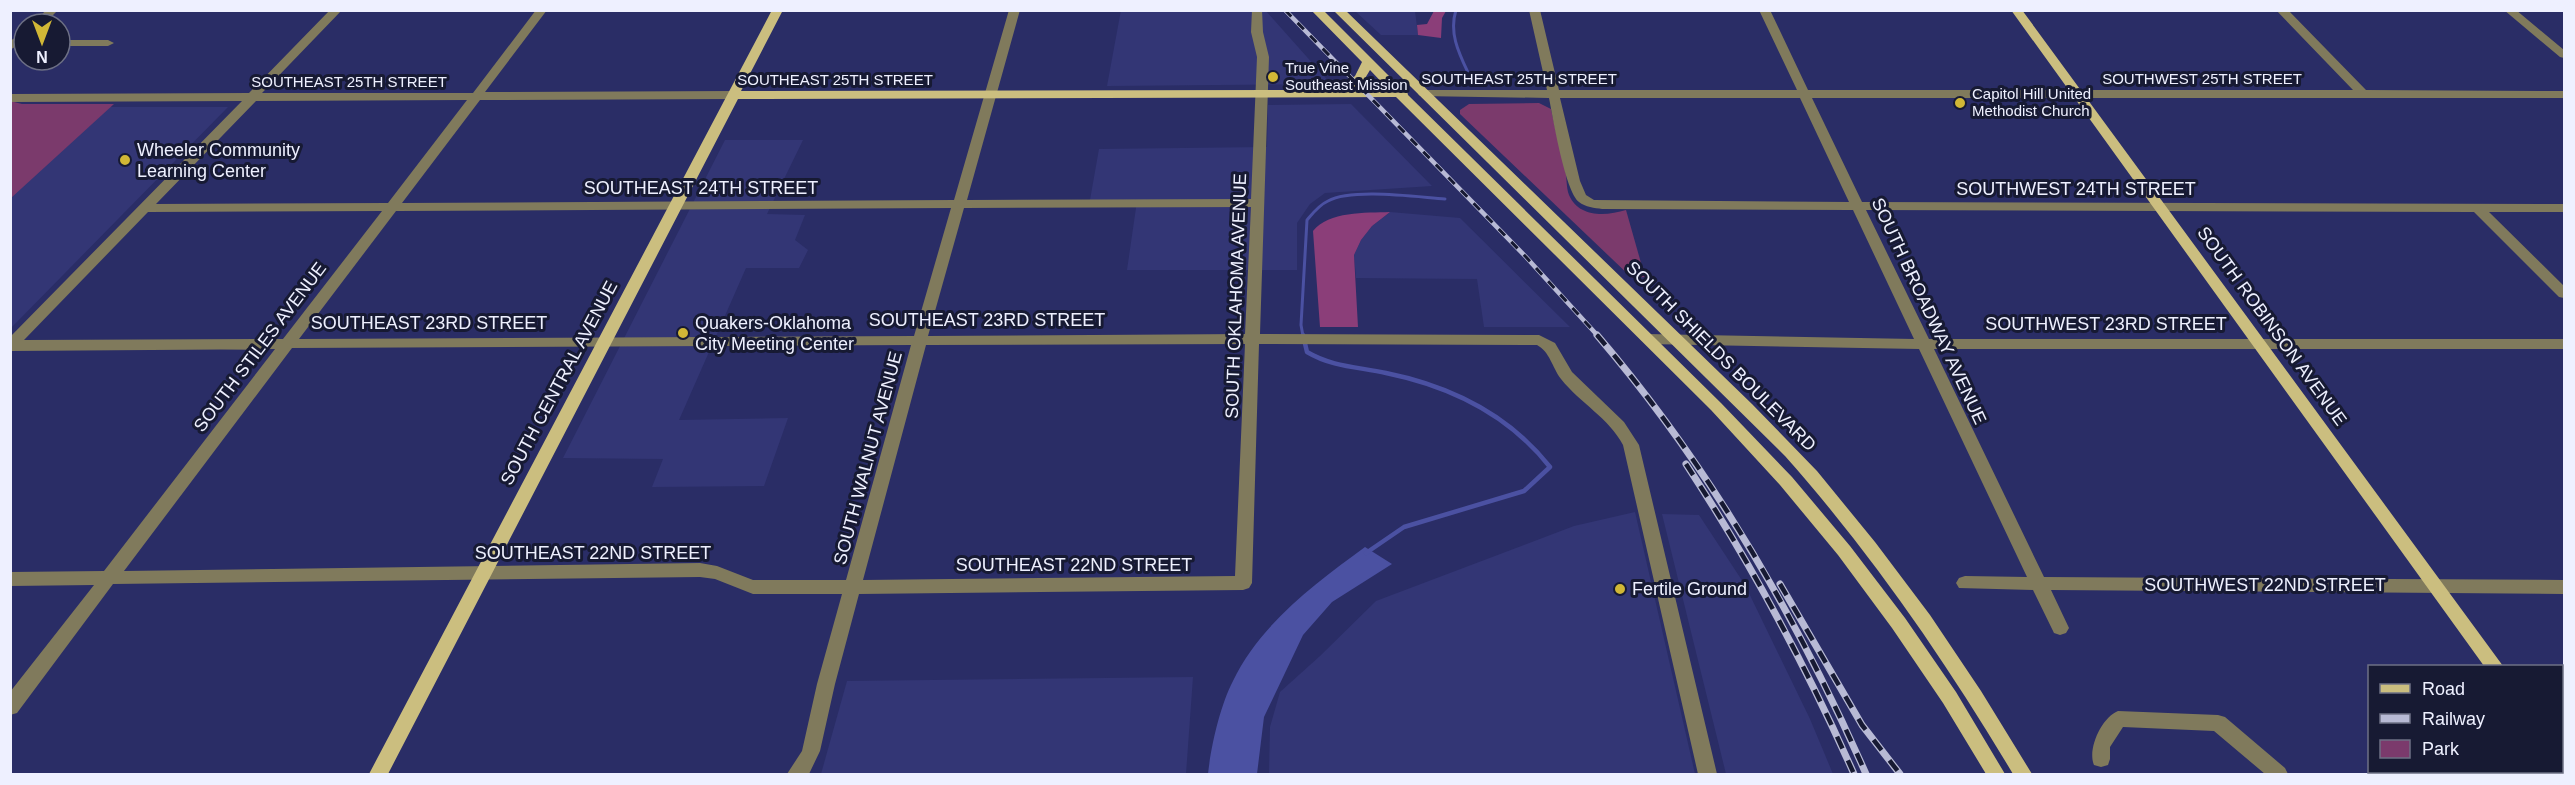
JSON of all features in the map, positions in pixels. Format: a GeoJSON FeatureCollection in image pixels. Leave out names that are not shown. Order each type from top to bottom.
{"type":"FeatureCollection","features":[{"type":"Feature","properties":{"kind":"main road","name":"SOUTH CENTRAL AVENUE"},"geometry":{"type":"LineString","coordinates":[[378,774],[778,10]]}},
{"type":"Feature","properties":{"kind":"main road"},"geometry":{"type":"LineString","coordinates":[[1316,10],[1647,339],[1785,480],[1836,540],[1908,636],[1969,728],[1996,774]]}},
{"type":"Feature","properties":{"kind":"main road","name":"SOUTH SHIELDS BOULEVARD"},"geometry":{"type":"LineString","coordinates":[[1338,10],[1769,430],[1809,473],[1861,536],[1932,631],[1993,722],[2024,774]]}},
{"type":"Feature","properties":{"kind":"main road","name":"SOUTH ROBINSON AVENUE"},"geometry":{"type":"LineString","coordinates":[[2016,10],[2493,665]]}},
{"type":"Feature","properties":{"kind":"main road"},"geometry":{"type":"LineString","coordinates":[[1340,93],[1360,78],[1368,62]]}},
{"type":"Feature","properties":{"kind":"main road","name":"SOUTHEAST 25TH STREET"},"geometry":{"type":"LineString","coordinates":[[733,96],[1424,94]]}},
{"type":"Feature","properties":{"kind":"street"},"geometry":{"type":"LineString","coordinates":[[11,345],[337,10]]}},
{"type":"Feature","properties":{"kind":"street","name":"SOUTH STILES AVENUE"},"geometry":{"type":"LineString","coordinates":[[10,707],[542,10]]}},
{"type":"Feature","properties":{"kind":"street","name":"SOUTH WALNUT AVENUE"},"geometry":{"type":"LineString","coordinates":[[797,774],[805,766],[811,751],[826,684],[920,340],[1015,10]]}},
{"type":"Feature","properties":{"kind":"street","name":"SOUTH OKLAHOMA AVENUE"},"geometry":{"type":"LineString","coordinates":[[1243,583],[1263,57],[1257,32],[1257,10]]}},
{"type":"Feature","properties":{"kind":"street"},"geometry":{"type":"LineString","coordinates":[[1534,10],[1554,94]]}},
{"type":"Feature","properties":{"kind":"street","name":"SOUTH BROADWAY AVENUE"},"geometry":{"type":"LineString","coordinates":[[1764,10],[2037,585],[2060,628]]}},
{"type":"Feature","properties":{"kind":"street"},"geometry":{"type":"LineString","coordinates":[[2281,10],[2364,94]]}},
{"type":"Feature","properties":{"kind":"street"},"geometry":{"type":"LineString","coordinates":[[2509,10],[2565,55]]}},
{"type":"Feature","properties":{"kind":"street"},"geometry":{"type":"LineString","coordinates":[[72,43],[108,43]]}},
{"type":"Feature","properties":{"kind":"street","name":"SOUTHEAST 25TH STREET"},"geometry":{"type":"LineString","coordinates":[[1424,94],[1659,93]]}},
{"type":"Feature","properties":{"kind":"street","name":"SOUTHWEST 25TH STREET"},"geometry":{"type":"LineString","coordinates":[[1659,93],[2565,94]]}},
{"type":"Feature","properties":{"kind":"street","name":"SOUTHWEST 24TH STREET"},"geometry":{"type":"LineString","coordinates":[[1554,94],[1574,181],[1580,196],[1587,203],[1602,205],[2565,208]]}},
{"type":"Feature","properties":{"kind":"street","name":"SOUTHEAST 25TH STREET"},"geometry":{"type":"LineString","coordinates":[[10,98],[733,96]]}},
{"type":"Feature","properties":{"kind":"street","name":"SOUTHEAST 24TH STREET"},"geometry":{"type":"LineString","coordinates":[[144,208],[1257,203]]}},
{"type":"Feature","properties":{"kind":"street"},"geometry":{"type":"LineString","coordinates":[[2478,208],[2565,294]]}},
{"type":"Feature","properties":{"kind":"street","name":"SOUTHWEST 23RD STREET"},"geometry":{"type":"LineString","coordinates":[[1647,339],[1923,344],[2565,344]]}},
{"type":"Feature","properties":{"kind":"street","name":"SOUTHEAST 23RD STREET"},"geometry":{"type":"LineString","coordinates":[[11,345],[605,341],[1539,340],[1551,346],[1567,376],[1624,432],[1631,445],[1708,774]]}},
{"type":"Feature","properties":{"kind":"street","name":"SOUTHEAST 22ND STREET"},"geometry":{"type":"LineString","coordinates":[[10,579],[711,570],[721,572],[737,583],[752,587],[1243,583]]}},
{"type":"Feature","properties":{"kind":"street","name":"SOUTHWEST 22ND STREET"},"geometry":{"type":"LineString","coordinates":[[1965,583],[2565,587]]}},
{"type":"Feature","properties":{"kind":"street"},"geometry":{"type":"LineString","coordinates":[[2101,759],[2101,746],[2118,719],[2218,723],[2278,774]]}},
{"type":"Feature","properties":{"kind":"shaded area"},"geometry":{"type":"Polygon","coordinates":[[[1121,10],[1266,11],[1331,84],[1107,86],[1121,10]]]}},
{"type":"Feature","properties":{"kind":"shaded area"},"geometry":{"type":"Polygon","coordinates":[[[1355,11],[1415,11],[1418,35],[1381,35],[1355,11]]]}},
{"type":"Feature","properties":{"kind":"shaded area"},"geometry":{"type":"Polygon","coordinates":[[[1434,11],[1446,11],[1442,18],[1441,38],[1418,35],[1417,25],[1427,24],[1434,11]]]}},
{"type":"Feature","properties":{"kind":"shaded area"},"geometry":{"type":"Polygon","coordinates":[[[1351,104],[1432,186],[1325,193],[1310,204],[1297,223],[1297,270],[1127,270],[1137,201],[1090,200],[1099,149],[1267,147],[1268,105],[1351,104]]]}},
{"type":"Feature","properties":{"kind":"shaded area"},"geometry":{"type":"Polygon","coordinates":[[[110,107],[228,107],[10,329],[10,198],[110,107]]]}},
{"type":"Feature","properties":{"kind":"shaded area"},"geometry":{"type":"Polygon","coordinates":[[[725,140],[803,140],[767,214],[805,215],[795,240],[808,250],[799,268],[746,268],[679,420],[788,418],[764,486],[652,487],[663,459],[563,458],[725,140]]]}},
{"type":"Feature","properties":{"kind":"shaded area"},"geometry":{"type":"Polygon","coordinates":[[[1390,212],[1460,218],[1570,327],[1484,327],[1477,279],[1356,278],[1354,255],[1361,240],[1372,226],[1390,212]]]}},
{"type":"Feature","properties":{"kind":"shaded area"},"geometry":{"type":"Polygon","coordinates":[[[1390,212],[1372,226],[1361,240],[1354,255],[1358,327],[1320,327],[1313,231],[1320,224],[1338,216],[1390,212]]]}},
{"type":"Feature","properties":{"kind":"shaded area"},"geometry":{"type":"Polygon","coordinates":[[[1635,512],[1695,774],[1269,774],[1270,727],[1280,692],[1376,601],[1574,526],[1635,512]]]}},
{"type":"Feature","properties":{"kind":"shaded area"},"geometry":{"type":"Polygon","coordinates":[[[1662,514],[1699,515],[1745,585],[1810,719],[1833,774],[1726,774],[1662,514]]]}},
{"type":"Feature","properties":{"kind":"shaded area"},"geometry":{"type":"Polygon","coordinates":[[[1365,547],[1392,564],[1332,602],[1303,635],[1264,717],[1257,774],[1208,774],[1220,714],[1228,691],[1244,660],[1258,641],[1291,606],[1365,547]]]}},
{"type":"Feature","properties":{"kind":"shaded area"},"geometry":{"type":"Polygon","coordinates":[[[1193,677],[1186,774],[821,774],[847,681],[1193,677]]]}},
{"type":"Feature","properties":{"kind":"green space"},"geometry":{"type":"Polygon","coordinates":[[[10,101],[22,104],[114,104],[11,198],[10,101]]]}},
{"type":"Feature","properties":{"kind":"green space"},"geometry":{"type":"Polygon","coordinates":[[[1539,103],[1551,109],[1569,195],[1579,208],[1586,211],[1602,214],[1626,210],[1645,277],[1632,278],[1460,114],[1460,110],[1469,104],[1539,103]]]}},
{"type":"Feature","properties":{"kind":"waterway"},"geometry":{"type":"LineString","coordinates":[[1456,10],[1455,37],[1471,79]]}},
{"type":"Feature","properties":{"kind":"waterway"},"geometry":{"type":"LineString","coordinates":[[1303,336],[1301,325],[1307,220],[1316,209],[1328,201],[1352,195],[1385,194],[1445,199]]}},
{"type":"Feature","properties":{"kind":"waterway"},"geometry":{"type":"LineString","coordinates":[[1303,335],[1307,352],[1316,357],[1336,364],[1410,379],[1477,405],[1516,432],[1550,467],[1524,491],[1404,527],[1366,553]]}},
{"type":"Feature","properties":{"kind":"railway"},"geometry":{"type":"LineString","coordinates":[[1285,10],[1526,257],[1598,336]]}},
{"type":"Feature","properties":{"kind":"railway"},"geometry":{"type":"LineString","coordinates":[[1597,335],[1677,437],[1748,544],[1810,657],[1866,774]]}},
{"type":"Feature","properties":{"kind":"railway"},"geometry":{"type":"LineString","coordinates":[[1686,464],[1755,577],[1817,694],[1854,774]]}},
{"type":"Feature","properties":{"kind":"railway"},"geometry":{"type":"LineString","coordinates":[[1780,584],[1862,725],[1900,774]]}},
{"type":"Feature","properties":{"kind":"place","name":"True Vine Southeast Mission"},"geometry":{"type":"Point","coordinates":[1273,77]}},
{"type":"Feature","properties":{"kind":"place","name":"Capitol Hill United Methodist Church"},"geometry":{"type":"Point","coordinates":[1960,103]}},
{"type":"Feature","properties":{"kind":"place","name":"Wheeler Community Learning Center"},"geometry":{"type":"Point","coordinates":[125,160]}},
{"type":"Feature","properties":{"kind":"place","name":"Quakers-Oklahoma City Meeting Center"},"geometry":{"type":"Point","coordinates":[683,333]}},
{"type":"Feature","properties":{"kind":"place","name":"Fertile Ground"},"geometry":{"type":"Point","coordinates":[1620,589]}}]}
